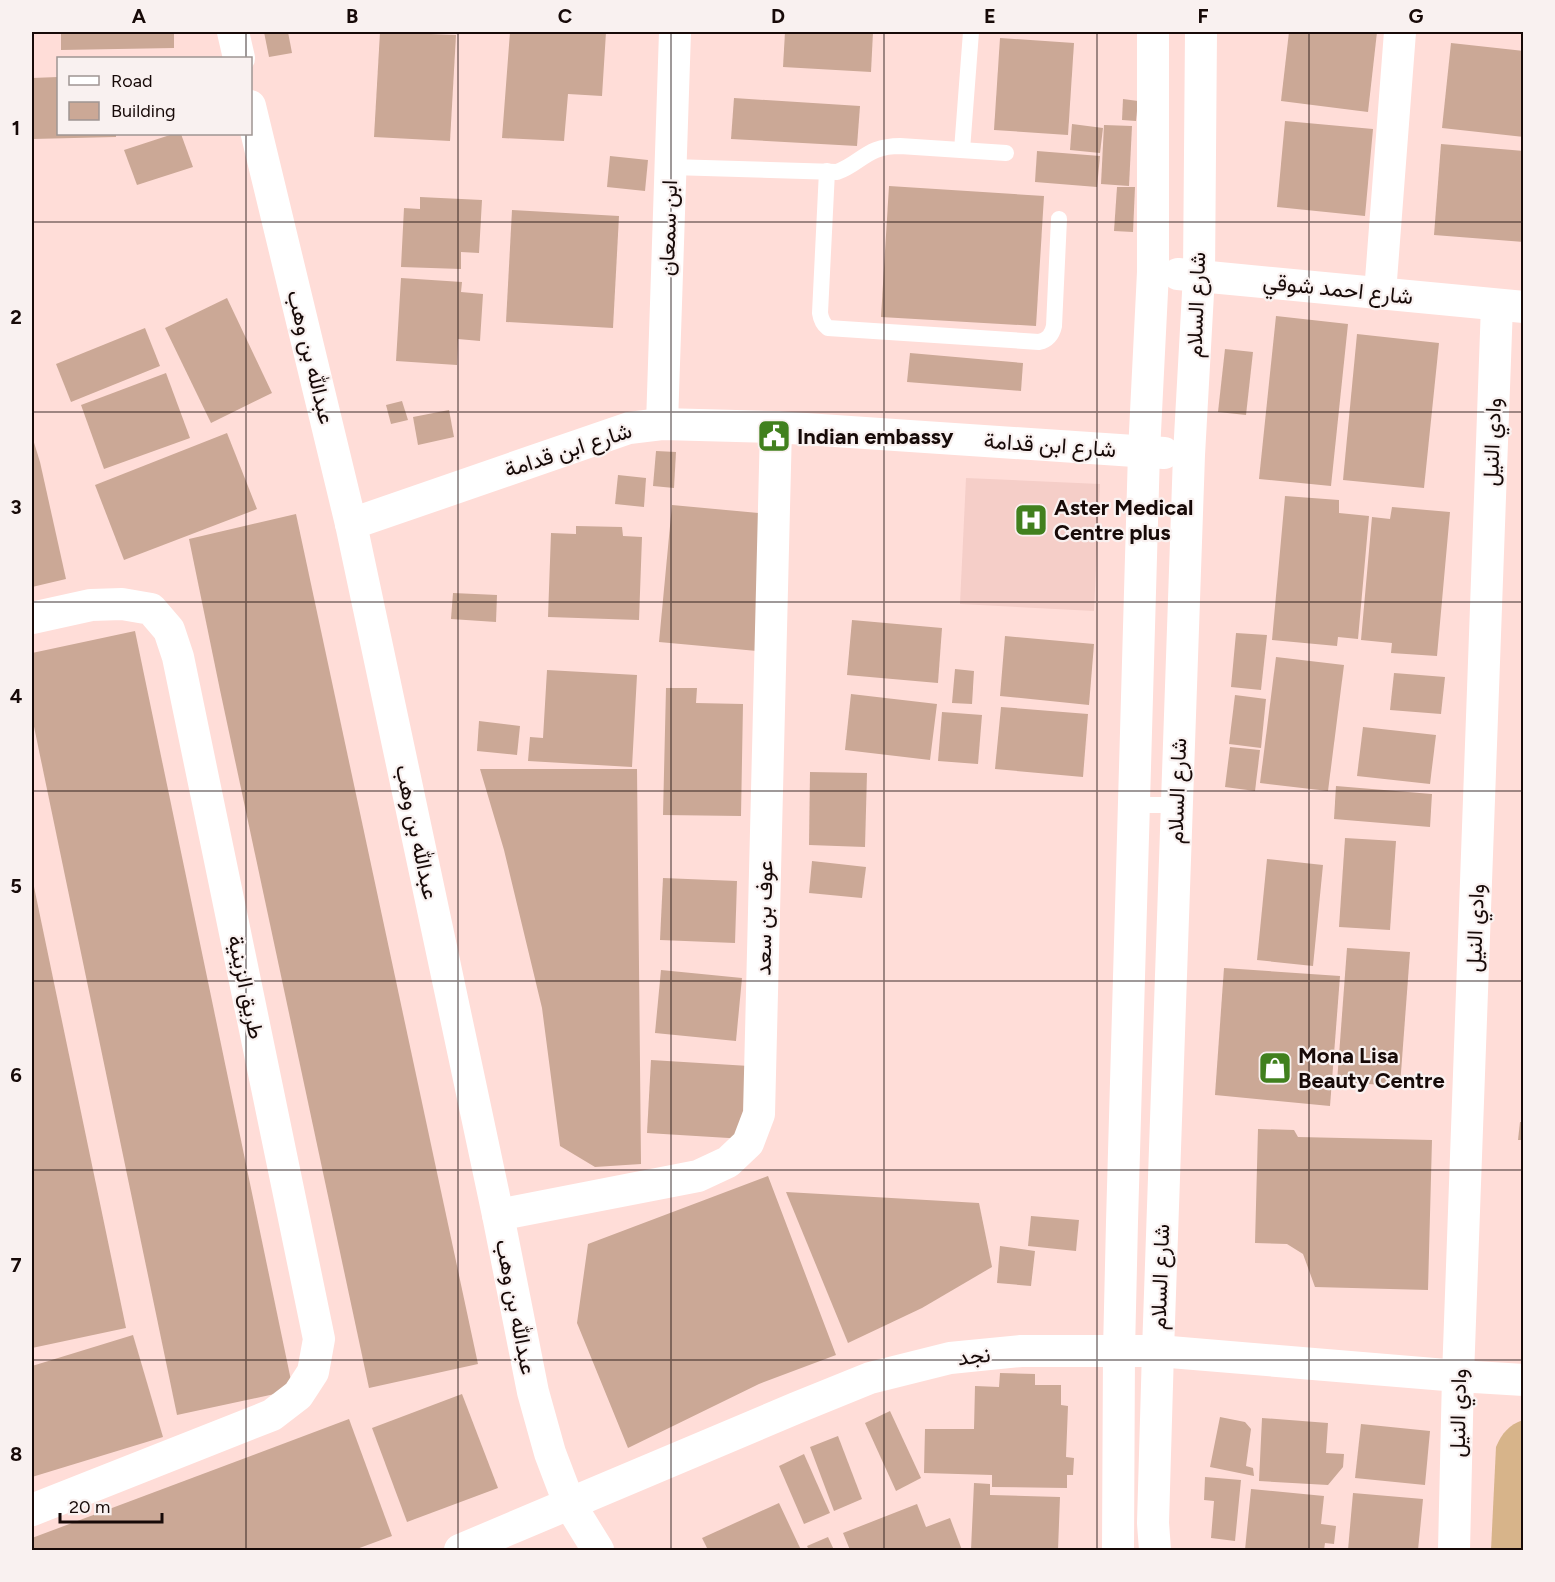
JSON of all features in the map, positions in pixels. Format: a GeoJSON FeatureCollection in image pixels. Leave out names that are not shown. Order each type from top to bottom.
{"type":"FeatureCollection","features":[{"type":"Feature","properties":{"kind":"street"},"geometry":{"type":"LineString","coordinates":[[233,32],[239,57]]}},
{"type":"Feature","properties":{"kind":"street","name":"ابن سمعان"},"geometry":{"type":"LineString","coordinates":[[662,424],[675,32]]}},
{"type":"Feature","properties":{"kind":"street","name":"شارع السلام"},"geometry":{"type":"LineString","coordinates":[[1118,1551],[1119,1351],[1144,452],[1153,272],[1153,32]]}},
{"type":"Feature","properties":{"kind":"street","name":"شارع السلام"},"geometry":{"type":"LineString","coordinates":[[1155,1551],[1153,1523],[1176,805],[1198,275],[1201,32]]}},
{"type":"Feature","properties":{"kind":"street"},"geometry":{"type":"LineString","coordinates":[[1380,293],[1400,32]]}},
{"type":"Feature","properties":{"kind":"street","name":"عبدالله بن وهب"},"geometry":{"type":"LineString","coordinates":[[252,114],[351,524],[498,1215],[533,1392],[550,1453],[569,1503],[598,1551]]}},
{"type":"Feature","properties":{"kind":"street","name":"شارع احمد شوقي"},"geometry":{"type":"LineString","coordinates":[[1153,272],[1510,306]]}},
{"type":"Feature","properties":{"kind":"street","name":"وادي النيل"},"geometry":{"type":"LineString","coordinates":[[1454,1551],[1458,1376],[1510,306]]}},
{"type":"Feature","properties":{"kind":"street","name":"شارع ابن قدامة"},"geometry":{"type":"LineString","coordinates":[[351,524],[629,428],[662,424],[776,427],[1189,455]]}},
{"type":"Feature","properties":{"kind":"street","name":"عوف بن سعد"},"geometry":{"type":"LineString","coordinates":[[498,1215],[698,1176],[728,1162],[748,1143],[759,1114],[776,427]]}},
{"type":"Feature","properties":{"kind":"street","name":"طريق الزينية"},"geometry":{"type":"LineString","coordinates":[[32,618],[91,605],[122,604],[151,609],[170,630],[178,657],[319,1339],[314,1372],[298,1395],[272,1415],[32,1510]]}},
{"type":"Feature","properties":{"kind":"street","name":"نجد"},"geometry":{"type":"LineString","coordinates":[[460,1551],[569,1503],[870,1378],[950,1358],[1021,1351],[1158,1352],[1524,1380]]}},
{"type":"Feature","properties":{"kind":"lane"},"geometry":{"type":"LineString","coordinates":[[962,150],[971,32]]}},
{"type":"Feature","properties":{"kind":"lane"},"geometry":{"type":"LineString","coordinates":[[670,167],[837,172],[846,169],[874,150],[887,146],[1006,153]]}},
{"type":"Feature","properties":{"kind":"lane"},"geometry":{"type":"LineString","coordinates":[[827,171],[820,313],[821,319],[828,328],[1028,341],[1045,340],[1050,337],[1054,326],[1059,219]]}},
{"type":"Feature","properties":{"kind":"lane"},"geometry":{"type":"LineString","coordinates":[[1134,805],[1176,805]]}},
{"type":"Feature","properties":{"kind":"shaded area","name":"Aster Medical Centre plus"},"geometry":{"type":"Polygon","coordinates":[[[966,478],[1100,484],[1094,611],[960,604],[966,478]]]}},
{"type":"Feature","properties":{"kind":"shaded area"},"geometry":{"type":"Polygon","coordinates":[[[1523,1420],[1523,1550],[1491,1550],[1496,1447],[1506,1430],[1523,1420]]]}},
{"type":"Feature","properties":{"kind":"building"},"geometry":{"type":"Polygon","coordinates":[[[61,32],[174,32],[174,48],[61,50],[61,32]]]}},
{"type":"Feature","properties":{"kind":"building"},"geometry":{"type":"Polygon","coordinates":[[[264,32],[288,32],[292,53],[269,57],[264,32]]]}},
{"type":"Feature","properties":{"kind":"building"},"geometry":{"type":"Polygon","coordinates":[[[380,32],[456,35],[450,141],[374,137],[380,32]]]}},
{"type":"Feature","properties":{"kind":"building"},"geometry":{"type":"Polygon","coordinates":[[[510,32],[606,32],[602,96],[568,94],[564,141],[502,138],[510,32]]]}},
{"type":"Feature","properties":{"kind":"building"},"geometry":{"type":"Polygon","coordinates":[[[785,32],[873,32],[871,72],[783,67],[785,32]]]}},
{"type":"Feature","properties":{"kind":"building"},"geometry":{"type":"Polygon","coordinates":[[[1289,32],[1377,32],[1368,112],[1281,101],[1289,32]]]}},
{"type":"Feature","properties":{"kind":"building"},"geometry":{"type":"Polygon","coordinates":[[[1000,38],[1074,43],[1068,135],[994,130],[1000,38]]]}},
{"type":"Feature","properties":{"kind":"building"},"geometry":{"type":"Polygon","coordinates":[[[1451,43],[1524,51],[1524,137],[1442,128],[1451,43]]]}},
{"type":"Feature","properties":{"kind":"building"},"geometry":{"type":"Polygon","coordinates":[[[57,77],[57,135],[116,135],[116,137],[32,139],[32,78],[57,77]]]}},
{"type":"Feature","properties":{"kind":"building"},"geometry":{"type":"Polygon","coordinates":[[[734,98],[860,106],[857,146],[731,139],[734,98]]]}},
{"type":"Feature","properties":{"kind":"building"},"geometry":{"type":"Polygon","coordinates":[[[1123,99],[1138,101],[1136,121],[1122,120],[1123,99]]]}},
{"type":"Feature","properties":{"kind":"building"},"geometry":{"type":"Polygon","coordinates":[[[1285,121],[1373,129],[1365,216],[1277,207],[1285,121]]]}},
{"type":"Feature","properties":{"kind":"building"},"geometry":{"type":"Polygon","coordinates":[[[1072,124],[1103,128],[1100,153],[1070,150],[1072,124]]]}},
{"type":"Feature","properties":{"kind":"building"},"geometry":{"type":"Polygon","coordinates":[[[1104,125],[1132,126],[1129,186],[1101,184],[1104,125]]]}},
{"type":"Feature","properties":{"kind":"building"},"geometry":{"type":"Polygon","coordinates":[[[170,135],[181,135],[193,167],[137,185],[124,150],[170,135]]]}},
{"type":"Feature","properties":{"kind":"building"},"geometry":{"type":"Polygon","coordinates":[[[1441,144],[1524,151],[1524,242],[1434,235],[1441,144]]]}},
{"type":"Feature","properties":{"kind":"building"},"geometry":{"type":"Polygon","coordinates":[[[1037,151],[1100,156],[1097,187],[1035,182],[1037,151]]]}},
{"type":"Feature","properties":{"kind":"building"},"geometry":{"type":"Polygon","coordinates":[[[610,156],[648,160],[645,191],[607,187],[610,156]]]}},
{"type":"Feature","properties":{"kind":"building"},"geometry":{"type":"Polygon","coordinates":[[[889,186],[1044,196],[1036,326],[881,317],[889,186]]]}},
{"type":"Feature","properties":{"kind":"building"},"geometry":{"type":"Polygon","coordinates":[[[1117,187],[1135,187],[1133,232],[1114,231],[1117,187]]]}},
{"type":"Feature","properties":{"kind":"building"},"geometry":{"type":"Polygon","coordinates":[[[420,197],[482,200],[479,253],[461,252],[461,269],[401,267],[404,208],[420,209],[420,197]]]}},
{"type":"Feature","properties":{"kind":"building"},"geometry":{"type":"Polygon","coordinates":[[[512,210],[619,216],[613,328],[506,322],[512,210]]]}},
{"type":"Feature","properties":{"kind":"building"},"geometry":{"type":"Polygon","coordinates":[[[401,278],[462,282],[461,292],[483,294],[480,341],[458,339],[457,365],[396,361],[401,278]]]}},
{"type":"Feature","properties":{"kind":"building"},"geometry":{"type":"Polygon","coordinates":[[[227,298],[272,393],[211,423],[165,328],[227,298]]]}},
{"type":"Feature","properties":{"kind":"building"},"geometry":{"type":"Polygon","coordinates":[[[1276,316],[1348,324],[1331,486],[1259,479],[1276,316]]]}},
{"type":"Feature","properties":{"kind":"building"},"geometry":{"type":"Polygon","coordinates":[[[145,328],[160,366],[71,402],[56,364],[145,328]]]}},
{"type":"Feature","properties":{"kind":"building"},"geometry":{"type":"Polygon","coordinates":[[[1357,334],[1439,343],[1424,488],[1343,480],[1357,334]]]}},
{"type":"Feature","properties":{"kind":"building"},"geometry":{"type":"Polygon","coordinates":[[[1225,349],[1253,352],[1246,415],[1218,412],[1225,349]]]}},
{"type":"Feature","properties":{"kind":"building"},"geometry":{"type":"Polygon","coordinates":[[[910,353],[1023,363],[1021,391],[907,382],[910,353]]]}},
{"type":"Feature","properties":{"kind":"building"},"geometry":{"type":"Polygon","coordinates":[[[166,373],[190,438],[104,469],[81,405],[166,373]]]}},
{"type":"Feature","properties":{"kind":"building"},"geometry":{"type":"Polygon","coordinates":[[[402,401],[408,420],[391,424],[386,405],[402,401]]]}},
{"type":"Feature","properties":{"kind":"building"},"geometry":{"type":"Polygon","coordinates":[[[449,410],[454,437],[418,445],[413,417],[449,410]]]}},
{"type":"Feature","properties":{"kind":"building"},"geometry":{"type":"Polygon","coordinates":[[[227,433],[257,509],[124,560],[95,485],[227,433]]]}},
{"type":"Feature","properties":{"kind":"building"},"geometry":{"type":"Polygon","coordinates":[[[32,436],[66,579],[32,587],[32,436]]]}},
{"type":"Feature","properties":{"kind":"building"},"geometry":{"type":"Polygon","coordinates":[[[656,451],[676,452],[674,488],[653,486],[656,451]]]}},
{"type":"Feature","properties":{"kind":"building"},"geometry":{"type":"Polygon","coordinates":[[[618,475],[646,478],[644,507],[615,504],[618,475]]]}},
{"type":"Feature","properties":{"kind":"building"},"geometry":{"type":"Polygon","coordinates":[[[1285,496],[1339,500],[1339,513],[1369,516],[1358,639],[1338,637],[1337,646],[1272,640],[1285,496]]]}},
{"type":"Feature","properties":{"kind":"building"},"geometry":{"type":"Polygon","coordinates":[[[672,505],[769,514],[757,651],[659,642],[672,505]]]}},
{"type":"Feature","properties":{"kind":"building"},"geometry":{"type":"Polygon","coordinates":[[[1392,507],[1450,512],[1437,656],[1391,653],[1392,643],[1361,640],[1372,517],[1390,519],[1392,507]]]}},
{"type":"Feature","properties":{"kind":"building"},"geometry":{"type":"Polygon","coordinates":[[[296,514],[478,1364],[369,1388],[189,539],[296,514]]]}},
{"type":"Feature","properties":{"kind":"building"},"geometry":{"type":"Polygon","coordinates":[[[576,526],[622,527],[623,536],[642,537],[639,620],[548,617],[551,533],[576,534],[576,526]]]}},
{"type":"Feature","properties":{"kind":"building"},"geometry":{"type":"Polygon","coordinates":[[[453,593],[497,595],[496,622],[451,619],[453,593]]]}},
{"type":"Feature","properties":{"kind":"building"},"geometry":{"type":"Polygon","coordinates":[[[852,620],[942,628],[938,683],[847,675],[852,620]]]}},
{"type":"Feature","properties":{"kind":"building"},"geometry":{"type":"Polygon","coordinates":[[[135,631],[293,1390],[177,1415],[32,717],[32,653],[135,631]]]}},
{"type":"Feature","properties":{"kind":"building"},"geometry":{"type":"Polygon","coordinates":[[[1236,633],[1267,635],[1261,690],[1231,687],[1236,633]]]}},
{"type":"Feature","properties":{"kind":"building"},"geometry":{"type":"Polygon","coordinates":[[[1005,636],[1094,644],[1089,705],[1000,696],[1005,636]]]}},
{"type":"Feature","properties":{"kind":"building"},"geometry":{"type":"Polygon","coordinates":[[[1276,657],[1344,665],[1328,791],[1260,783],[1276,657]]]}},
{"type":"Feature","properties":{"kind":"building"},"geometry":{"type":"Polygon","coordinates":[[[955,669],[974,671],[972,704],[952,703],[955,669]]]}},
{"type":"Feature","properties":{"kind":"building"},"geometry":{"type":"Polygon","coordinates":[[[547,670],[637,675],[632,767],[528,761],[530,737],[543,738],[547,670]]]}},
{"type":"Feature","properties":{"kind":"building"},"geometry":{"type":"Polygon","coordinates":[[[1394,673],[1445,677],[1441,714],[1390,710],[1394,673]]]}},
{"type":"Feature","properties":{"kind":"building"},"geometry":{"type":"Polygon","coordinates":[[[666,688],[697,688],[696,703],[743,704],[741,816],[663,815],[666,688]]]}},
{"type":"Feature","properties":{"kind":"building"},"geometry":{"type":"Polygon","coordinates":[[[851,694],[937,704],[930,760],[845,750],[851,694]]]}},
{"type":"Feature","properties":{"kind":"building"},"geometry":{"type":"Polygon","coordinates":[[[1235,695],[1266,699],[1261,748],[1229,744],[1235,695]]]}},
{"type":"Feature","properties":{"kind":"building"},"geometry":{"type":"Polygon","coordinates":[[[1001,707],[1088,714],[1083,777],[995,769],[1001,707]]]}},
{"type":"Feature","properties":{"kind":"building"},"geometry":{"type":"Polygon","coordinates":[[[942,712],[982,715],[978,764],[938,761],[942,712]]]}},
{"type":"Feature","properties":{"kind":"building"},"geometry":{"type":"Polygon","coordinates":[[[479,721],[520,726],[517,755],[477,751],[479,721]]]}},
{"type":"Feature","properties":{"kind":"building"},"geometry":{"type":"Polygon","coordinates":[[[1363,727],[1436,735],[1430,784],[1357,776],[1363,727]]]}},
{"type":"Feature","properties":{"kind":"building"},"geometry":{"type":"Polygon","coordinates":[[[1230,747],[1260,750],[1255,791],[1225,787],[1230,747]]]}},
{"type":"Feature","properties":{"kind":"building"},"geometry":{"type":"Polygon","coordinates":[[[480,769],[637,769],[641,1164],[595,1167],[560,1146],[542,1008],[504,850],[480,769]]]}},
{"type":"Feature","properties":{"kind":"building"},"geometry":{"type":"Polygon","coordinates":[[[810,772],[867,773],[865,847],[809,845],[810,772]]]}},
{"type":"Feature","properties":{"kind":"building"},"geometry":{"type":"Polygon","coordinates":[[[1336,786],[1432,794],[1430,827],[1334,819],[1336,786]]]}},
{"type":"Feature","properties":{"kind":"building"},"geometry":{"type":"Polygon","coordinates":[[[1345,838],[1396,841],[1390,930],[1339,927],[1345,838]]]}},
{"type":"Feature","properties":{"kind":"building"},"geometry":{"type":"Polygon","coordinates":[[[1267,859],[1323,865],[1313,966],[1257,960],[1267,859]]]}},
{"type":"Feature","properties":{"kind":"building"},"geometry":{"type":"Polygon","coordinates":[[[812,861],[866,867],[862,898],[809,893],[812,861]]]}},
{"type":"Feature","properties":{"kind":"building"},"geometry":{"type":"Polygon","coordinates":[[[663,878],[737,881],[735,943],[660,940],[663,878]]]}},
{"type":"Feature","properties":{"kind":"building"},"geometry":{"type":"Polygon","coordinates":[[[32,882],[126,1328],[32,1348],[32,882]]]}},
{"type":"Feature","properties":{"kind":"building"},"geometry":{"type":"Polygon","coordinates":[[[1347,948],[1410,952],[1400,1086],[1337,1082],[1347,948]]]}},
{"type":"Feature","properties":{"kind":"building"},"geometry":{"type":"Polygon","coordinates":[[[1224,968],[1340,976],[1330,1106],[1215,1095],[1224,968]]]}},
{"type":"Feature","properties":{"kind":"building"},"geometry":{"type":"Polygon","coordinates":[[[661,970],[742,978],[736,1041],[655,1033],[661,970]]]}},
{"type":"Feature","properties":{"kind":"building"},"geometry":{"type":"Polygon","coordinates":[[[651,1060],[749,1066],[745,1139],[647,1133],[651,1060]]]}},
{"type":"Feature","properties":{"kind":"building"},"geometry":{"type":"Polygon","coordinates":[[[1520,1122],[1524,1122],[1524,1140],[1518,1140],[1520,1122]]]}},
{"type":"Feature","properties":{"kind":"building"},"geometry":{"type":"Polygon","coordinates":[[[1258,1129],[1294,1130],[1298,1137],[1432,1140],[1428,1290],[1315,1287],[1303,1254],[1287,1244],[1255,1243],[1258,1129]]]}},
{"type":"Feature","properties":{"kind":"building"},"geometry":{"type":"Polygon","coordinates":[[[768,1176],[836,1355],[759,1384],[628,1448],[577,1323],[588,1244],[768,1176]]]}},
{"type":"Feature","properties":{"kind":"building"},"geometry":{"type":"Polygon","coordinates":[[[786,1192],[979,1203],[992,1267],[922,1308],[848,1343],[786,1192]]]}},
{"type":"Feature","properties":{"kind":"building"},"geometry":{"type":"Polygon","coordinates":[[[1031,1216],[1079,1220],[1076,1251],[1028,1246],[1031,1216]]]}},
{"type":"Feature","properties":{"kind":"building"},"geometry":{"type":"Polygon","coordinates":[[[1000,1246],[1035,1251],[1031,1286],[997,1283],[1000,1246]]]}},
{"type":"Feature","properties":{"kind":"building"},"geometry":{"type":"Polygon","coordinates":[[[133,1335],[163,1437],[32,1477],[32,1366],[133,1335]]]}},
{"type":"Feature","properties":{"kind":"building"},"geometry":{"type":"Polygon","coordinates":[[[1000,1373],[1035,1374],[1035,1385],[1061,1385],[1061,1405],[1068,1406],[1066,1457],[1074,1458],[1073,1475],[1067,1475],[1067,1488],[992,1487],[992,1475],[924,1473],[925,1429],[974,1429],[975,1386],[999,1387],[1000,1373]]]}},
{"type":"Feature","properties":{"kind":"building"},"geometry":{"type":"Polygon","coordinates":[[[462,1394],[498,1488],[407,1522],[372,1428],[462,1394]]]}},
{"type":"Feature","properties":{"kind":"building"},"geometry":{"type":"Polygon","coordinates":[[[890,1411],[921,1478],[896,1491],[865,1423],[890,1411]]]}},
{"type":"Feature","properties":{"kind":"building"},"geometry":{"type":"Polygon","coordinates":[[[1220,1417],[1245,1422],[1251,1429],[1246,1466],[1253,1468],[1254,1476],[1210,1467],[1220,1417]]]}},
{"type":"Feature","properties":{"kind":"building"},"geometry":{"type":"Polygon","coordinates":[[[1262,1418],[1328,1423],[1326,1453],[1344,1454],[1343,1467],[1328,1485],[1259,1481],[1262,1418]]]}},
{"type":"Feature","properties":{"kind":"building"},"geometry":{"type":"Polygon","coordinates":[[[349,1419],[392,1536],[354,1550],[32,1550],[32,1538],[349,1419]]]}},
{"type":"Feature","properties":{"kind":"building"},"geometry":{"type":"Polygon","coordinates":[[[1361,1424],[1430,1431],[1425,1485],[1355,1478],[1361,1424]]]}},
{"type":"Feature","properties":{"kind":"building"},"geometry":{"type":"Polygon","coordinates":[[[838,1436],[862,1499],[834,1511],[810,1447],[838,1436]]]}},
{"type":"Feature","properties":{"kind":"building"},"geometry":{"type":"Polygon","coordinates":[[[804,1454],[830,1513],[804,1524],[779,1466],[804,1454]]]}},
{"type":"Feature","properties":{"kind":"building"},"geometry":{"type":"Polygon","coordinates":[[[1205,1477],[1241,1480],[1235,1541],[1211,1538],[1214,1501],[1204,1500],[1205,1477]]]}},
{"type":"Feature","properties":{"kind":"building"},"geometry":{"type":"Polygon","coordinates":[[[974,1483],[990,1484],[990,1495],[1060,1497],[1058,1550],[971,1550],[974,1483]]]}},
{"type":"Feature","properties":{"kind":"building"},"geometry":{"type":"Polygon","coordinates":[[[1251,1489],[1324,1496],[1321,1524],[1336,1526],[1334,1544],[1325,1543],[1324,1550],[1245,1550],[1251,1489]]]}},
{"type":"Feature","properties":{"kind":"building"},"geometry":{"type":"Polygon","coordinates":[[[1353,1493],[1423,1499],[1418,1550],[1348,1550],[1353,1493]]]}},
{"type":"Feature","properties":{"kind":"building"},"geometry":{"type":"Polygon","coordinates":[[[779,1503],[801,1550],[708,1550],[702,1538],[779,1503]]]}},
{"type":"Feature","properties":{"kind":"building"},"geometry":{"type":"Polygon","coordinates":[[[917,1504],[926,1527],[950,1518],[962,1550],[850,1550],[843,1533],[917,1504]]]}},
{"type":"Feature","properties":{"kind":"building"},"geometry":{"type":"Polygon","coordinates":[[[828,1537],[834,1550],[809,1550],[807,1546],[828,1537]]]}},
{"type":"Feature","properties":{"kind":"place","name":"Indian embassy"},"geometry":{"type":"Point","coordinates":[774,436]}},
{"type":"Feature","properties":{"kind":"place","name":"Aster Medical Centre plus"},"geometry":{"type":"Point","coordinates":[1031,520]}},
{"type":"Feature","properties":{"kind":"place","name":"Mona Lisa Beauty Centre"},"geometry":{"type":"Point","coordinates":[1275,1068]}}]}
